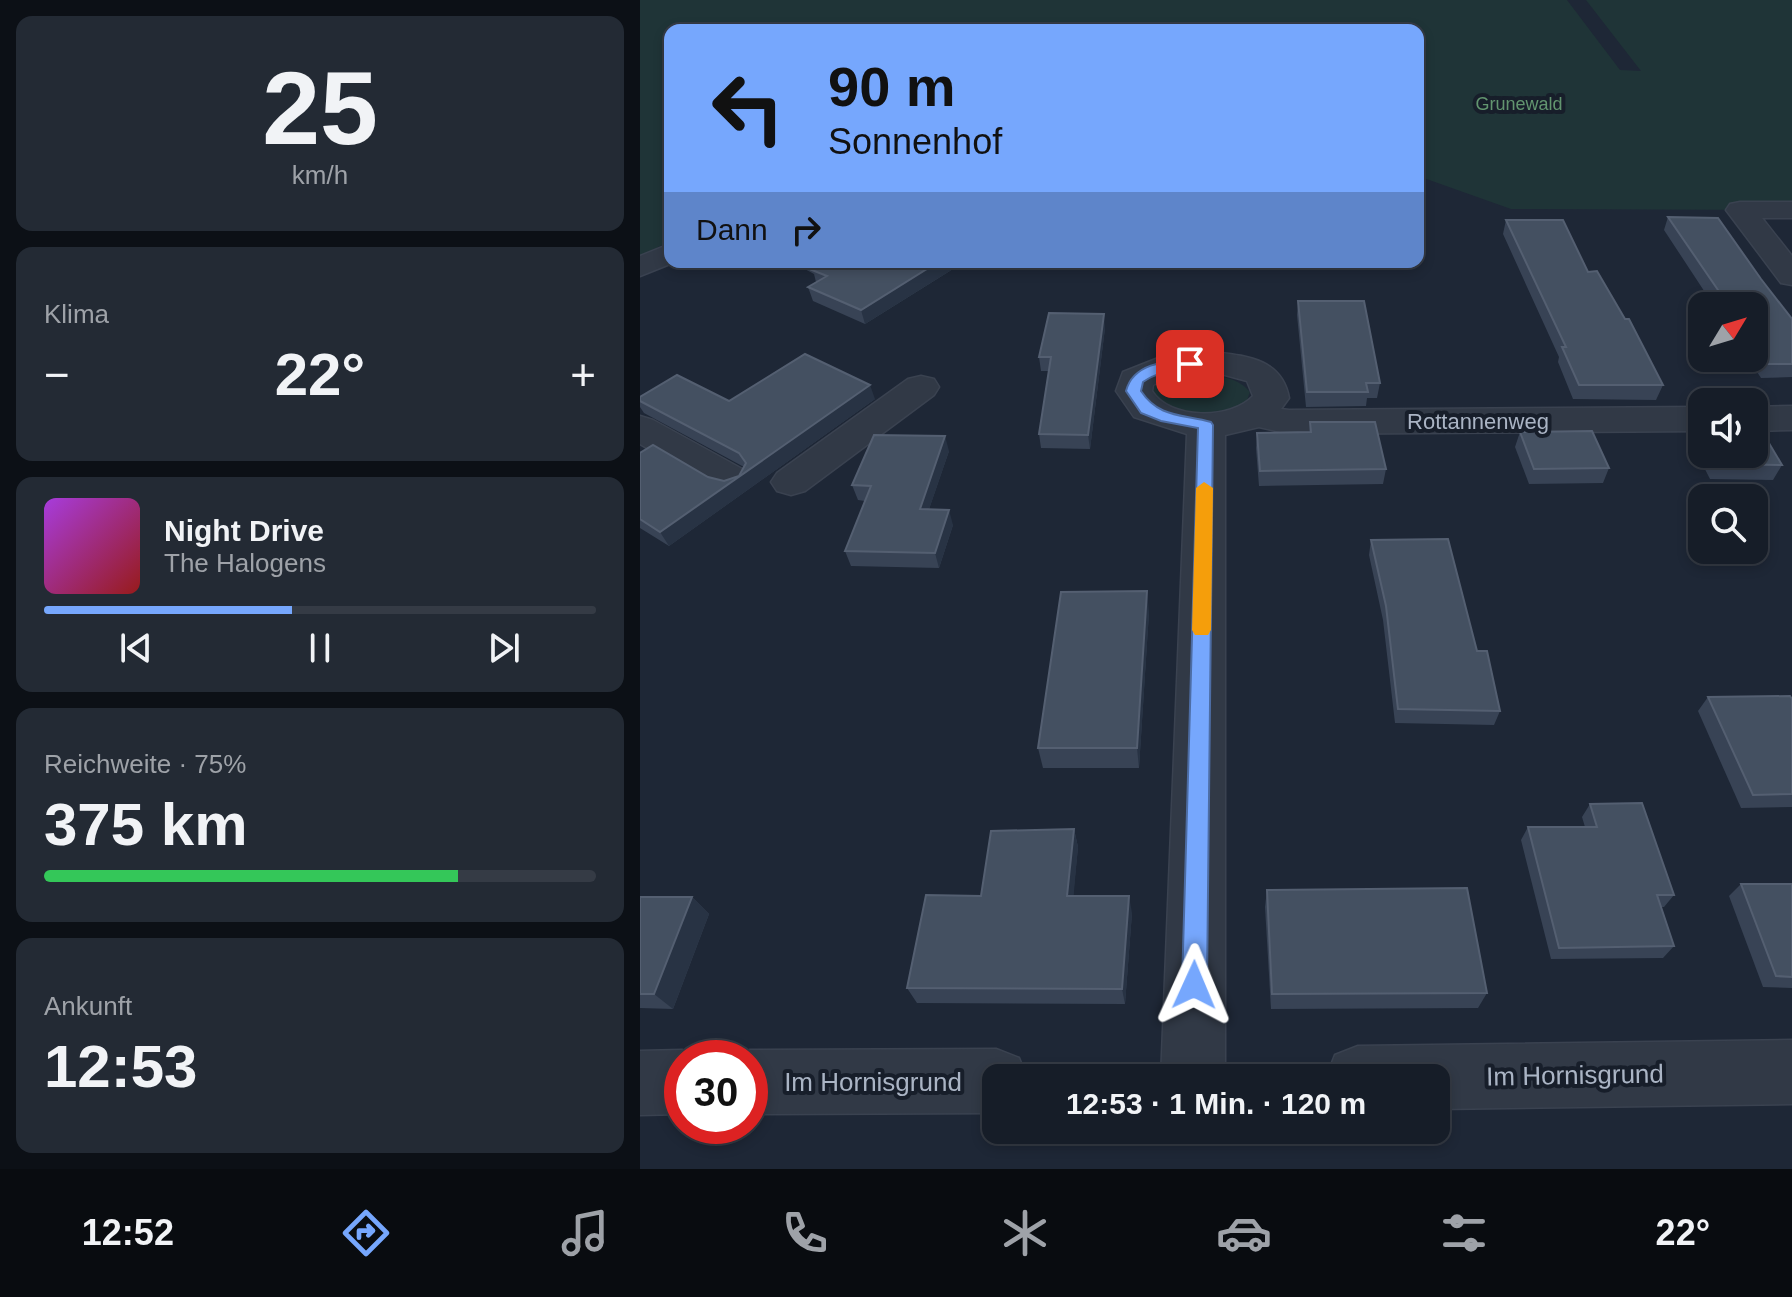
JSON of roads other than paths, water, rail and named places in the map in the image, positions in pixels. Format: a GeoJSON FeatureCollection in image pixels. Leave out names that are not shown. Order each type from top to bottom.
{"type":"FeatureCollection","features":[{"type":"Feature","properties":{"kind":"street"},"geometry":{"type":"LineString","coordinates":[[1792,210],[1740,210],[1792,276]]}},
{"type":"Feature","properties":{"kind":"street"},"geometry":{"type":"LineString","coordinates":[[640,267],[664,256]]}},
{"type":"Feature","properties":{"kind":"street"},"geometry":{"type":"LineString","coordinates":[[1214,362],[1260,371],[1270,387],[1271,398],[1255,415],[1242,421],[1206,425],[1167,418],[1146,409],[1134,391],[1136,380],[1166,365],[1214,362]]}},
{"type":"Feature","properties":{"kind":"street"},"geometry":{"type":"LineString","coordinates":[[791,482],[921,387]]}},
{"type":"Feature","properties":{"kind":"street","name":"Rottannenweg"},"geometry":{"type":"LineString","coordinates":[[1255,415],[1289,422],[1688,419]]}},
{"type":"Feature","properties":{"kind":"street"},"geometry":{"type":"LineString","coordinates":[[1768,419],[1792,418]]}},
{"type":"Feature","properties":{"kind":"street"},"geometry":{"type":"LineString","coordinates":[[1193,1064],[1206,425]]}},
{"type":"Feature","properties":{"kind":"street"},"geometry":{"type":"LineString","coordinates":[[640,428],[730,479]]}},
{"type":"Feature","properties":{"kind":"street","name":"Im Hornisgrund"},"geometry":{"type":"LineString","coordinates":[[1450,1077],[1792,1072]]}},
{"type":"Feature","properties":{"kind":"street","name":"Im Hornisgrund"},"geometry":{"type":"LineString","coordinates":[[768,1082],[982,1081]]}},
{"type":"Feature","properties":{"kind":"street"},"geometry":{"type":"LineString","coordinates":[[640,1083],[664,1082]]}},
{"type":"Feature","properties":{"kind":"park label","name":"Grunewald"},"geometry":{"type":"Point","coordinates":[1519,104]}}]}
